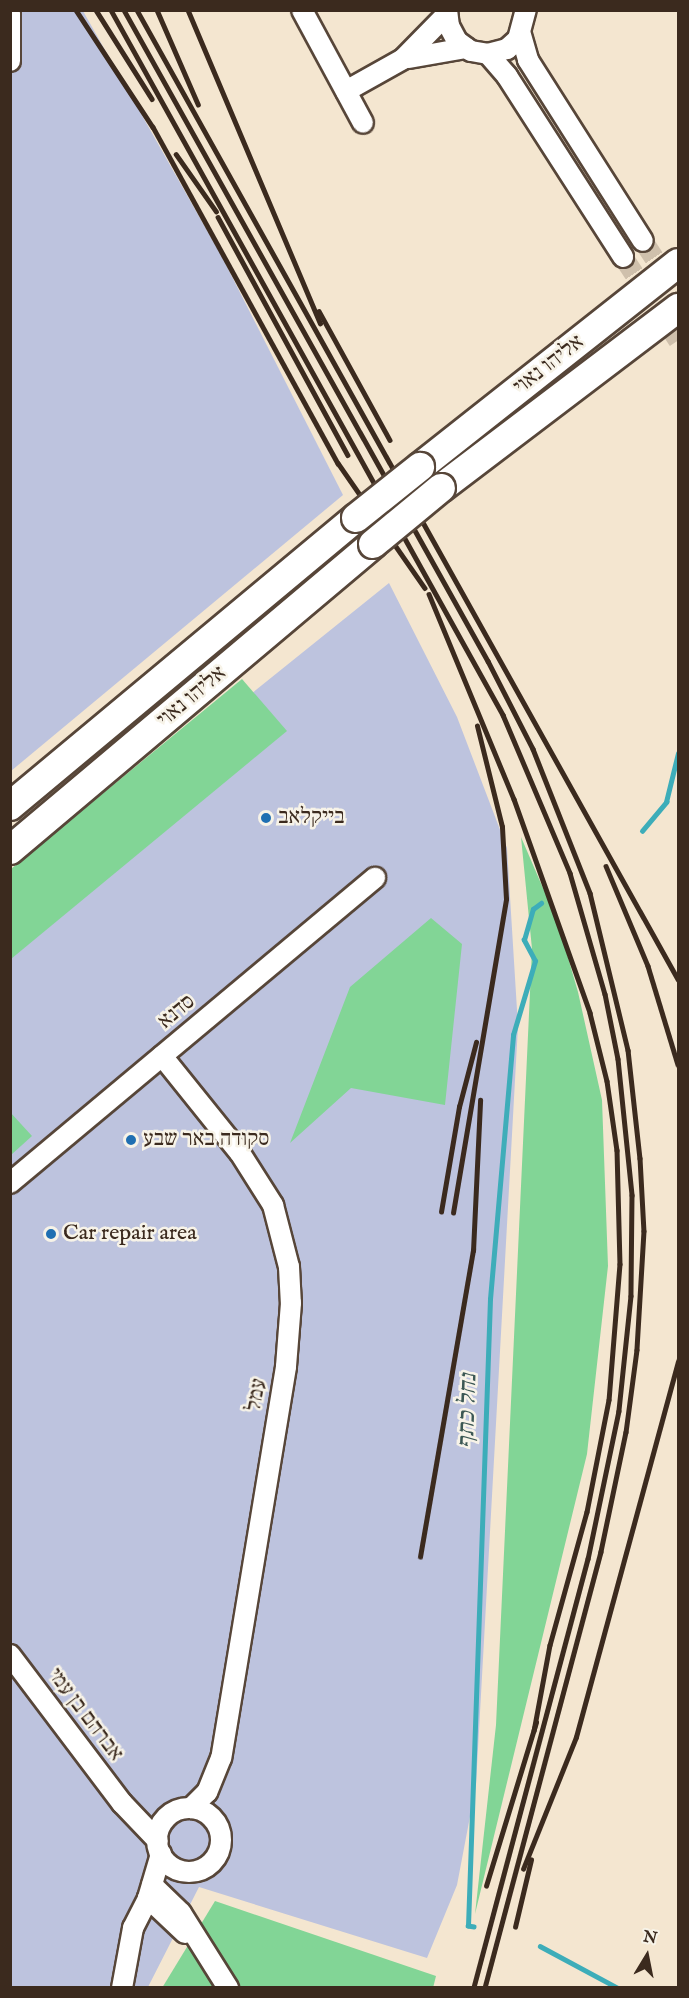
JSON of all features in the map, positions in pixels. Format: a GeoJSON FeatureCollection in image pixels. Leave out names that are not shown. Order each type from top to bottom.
{"type":"FeatureCollection","features":[{"type":"Feature","properties":{"kind":"highway","name":"אליהו נאוי"},"geometry":{"type":"LineString","coordinates":[[10,806],[356,518],[678,263]]}},
{"type":"Feature","properties":{"kind":"highway","name":"אליהו נאוי"},"geometry":{"type":"LineString","coordinates":[[10,850],[441,488],[678,308]]}},
{"type":"Feature","properties":{"kind":"street"},"geometry":{"type":"LineString","coordinates":[[302,10],[363,123]]}},
{"type":"Feature","properties":{"kind":"street"},"geometry":{"type":"LineString","coordinates":[[526,10],[521,35],[528,60],[643,241]]}},
{"type":"Feature","properties":{"kind":"street"},"geometry":{"type":"LineString","coordinates":[[346,91],[403,59],[447,12]]}},
{"type":"Feature","properties":{"kind":"street"},"geometry":{"type":"LineString","coordinates":[[447,12],[451,31],[466,48]]}},
{"type":"Feature","properties":{"kind":"street"},"geometry":{"type":"LineString","coordinates":[[10,13],[14,39],[10,61]]}},
{"type":"Feature","properties":{"kind":"street"},"geometry":{"type":"LineString","coordinates":[[403,59],[466,48],[488,54],[507,49],[521,35]]}},
{"type":"Feature","properties":{"kind":"street"},"geometry":{"type":"LineString","coordinates":[[488,54],[507,76],[623,257]]}},
{"type":"Feature","properties":{"kind":"street","name":"סדנא"},"geometry":{"type":"LineString","coordinates":[[10,1183],[375,878]]}},
{"type":"Feature","properties":{"kind":"street","name":"עמל"},"geometry":{"type":"LineString","coordinates":[[162,1056],[260,1180],[280,1225],[289,1267],[291,1329],[286,1367],[215,1777],[214,1820]]}},
{"type":"Feature","properties":{"kind":"street","name":"אברהם בן עמי"},"geometry":{"type":"LineString","coordinates":[[10,1656],[122,1803],[159,1847]]}},
{"type":"Feature","properties":{"kind":"street","name":"עמל"},"geometry":{"type":"LineString","coordinates":[[191,1808],[215,1777]]}},
{"type":"Feature","properties":{"kind":"street"},"geometry":{"type":"LineString","coordinates":[[122,1803],[167,1817],[191,1808],[214,1820],[221,1837],[218,1855],[205,1868],[187,1871],[153,1891]]}},
{"type":"Feature","properties":{"kind":"street"},"geometry":{"type":"LineString","coordinates":[[122,1988],[131,1935],[153,1891],[159,1847],[167,1817]]}},
{"type":"Feature","properties":{"kind":"street"},"geometry":{"type":"LineString","coordinates":[[159,1847],[171,1866],[187,1871]]}},
{"type":"Feature","properties":{"kind":"street"},"geometry":{"type":"LineString","coordinates":[[153,1891],[207,1953],[228,1988]]}},
{"type":"Feature","properties":{"kind":"shaded area"},"geometry":{"type":"Polygon","coordinates":[[[11,11],[83,11],[222,257],[343,495],[11,771],[11,11]]]}},
{"type":"Feature","properties":{"kind":"shaded area"},"geometry":{"type":"Polygon","coordinates":[[[389,583],[457,717],[507,848],[518,1026],[476,1785],[457,1885],[427,1958],[199,1887],[148,1987],[11,1988],[11,887],[389,583]]]}},
{"type":"Feature","properties":{"kind":"green space"},"geometry":{"type":"Polygon","coordinates":[[[242,679],[287,731],[11,959],[11,869],[242,679]]]}},
{"type":"Feature","properties":{"kind":"green space"},"geometry":{"type":"Polygon","coordinates":[[[521,837],[558,923],[578,992],[602,1100],[608,1266],[587,1454],[475,1914],[496,1725],[532,949],[521,837]]]}},
{"type":"Feature","properties":{"kind":"green space"},"geometry":{"type":"Polygon","coordinates":[[[431,918],[462,944],[445,1105],[351,1088],[290,1143],[350,987],[431,918]]]}},
{"type":"Feature","properties":{"kind":"green space"},"geometry":{"type":"Polygon","coordinates":[[[10,1112],[32,1136],[11,1155],[10,1155],[10,1112]]]}},
{"type":"Feature","properties":{"kind":"green space"},"geometry":{"type":"Polygon","coordinates":[[[215,1901],[436,1976],[433,1988],[162,1988],[215,1901]]]}},
{"type":"Feature","properties":{"kind":"waterway","name":"נחל כתף"},"geometry":{"type":"LineString","coordinates":[[642,831],[666,802],[678,753]]}},
{"type":"Feature","properties":{"kind":"waterway","name":"נחל כתף"},"geometry":{"type":"LineString","coordinates":[[474,1927],[468,1926],[490,1299],[513,1035],[535,961],[524,940],[533,909],[541,903]]}},
{"type":"Feature","properties":{"kind":"waterway","name":"נחל כתף"},"geometry":{"type":"LineString","coordinates":[[540,1946],[618,1988]]}},
{"type":"Feature","properties":{"kind":"tunnel"},"geometry":{"type":"LineString","coordinates":[[643,241],[678,294]]}},
{"type":"Feature","properties":{"kind":"tunnel"},"geometry":{"type":"LineString","coordinates":[[623,257],[678,340]]}},
{"type":"Feature","properties":{"kind":"railway"},"geometry":{"type":"LineString","coordinates":[[76,10],[153,127],[338,463],[425,588]]}},
{"type":"Feature","properties":{"kind":"railway"},"geometry":{"type":"LineString","coordinates":[[96,10],[152,99]]}},
{"type":"Feature","properties":{"kind":"railway"},"geometry":{"type":"LineString","coordinates":[[111,10],[503,715],[570,873],[605,994],[618,1059],[632,1195],[631,1296],[619,1411],[588,1559],[474,1988]]}},
{"type":"Feature","properties":{"kind":"railway"},"geometry":{"type":"LineString","coordinates":[[124,10],[488,661],[533,749],[590,893],[628,1050],[640,1158],[644,1231],[637,1350],[626,1432],[601,1552],[485,1988]]}},
{"type":"Feature","properties":{"kind":"railway"},"geometry":{"type":"LineString","coordinates":[[137,10],[678,979]]}},
{"type":"Feature","properties":{"kind":"railway"},"geometry":{"type":"LineString","coordinates":[[157,10],[198,104]]}},
{"type":"Feature","properties":{"kind":"railway"},"geometry":{"type":"LineString","coordinates":[[188,10],[320,323]]}},
{"type":"Feature","properties":{"kind":"railway"},"geometry":{"type":"LineString","coordinates":[[176,154],[216,211]]}},
{"type":"Feature","properties":{"kind":"railway"},"geometry":{"type":"LineString","coordinates":[[218,217],[348,455]]}},
{"type":"Feature","properties":{"kind":"railway"},"geometry":{"type":"LineString","coordinates":[[319,311],[390,440]]}},
{"type":"Feature","properties":{"kind":"railway"},"geometry":{"type":"LineString","coordinates":[[429,594],[514,799],[590,1013],[607,1081],[617,1150],[620,1264],[609,1400],[587,1512],[550,1645],[534,1731]]}},
{"type":"Feature","properties":{"kind":"railway"},"geometry":{"type":"LineString","coordinates":[[453,1213],[506,899],[502,827],[477,726]]}},
{"type":"Feature","properties":{"kind":"railway"},"geometry":{"type":"LineString","coordinates":[[606,866],[648,966],[678,1065]]}},
{"type":"Feature","properties":{"kind":"railway"},"geometry":{"type":"LineString","coordinates":[[441,1212],[459,1107],[476,1042]]}},
{"type":"Feature","properties":{"kind":"railway"},"geometry":{"type":"LineString","coordinates":[[420,1557],[473,1251],[480,1100]]}},
{"type":"Feature","properties":{"kind":"railway"},"geometry":{"type":"LineString","coordinates":[[523,1869],[576,1737],[678,1362]]}},
{"type":"Feature","properties":{"kind":"railway"},"geometry":{"type":"LineString","coordinates":[[486,1886],[536,1722]]}},
{"type":"Feature","properties":{"kind":"railway"},"geometry":{"type":"LineString","coordinates":[[515,1927],[531,1860]]}},
{"type":"Feature","properties":{"kind":"place","name":"בייקלאב"},"geometry":{"type":"Point","coordinates":[266,818]}},
{"type":"Feature","properties":{"kind":"place","name":"סקודה באר שבע"},"geometry":{"type":"Point","coordinates":[131,1140]}},
{"type":"Feature","properties":{"kind":"place","name":"Car repair area"},"geometry":{"type":"Point","coordinates":[51,1234]}}]}
